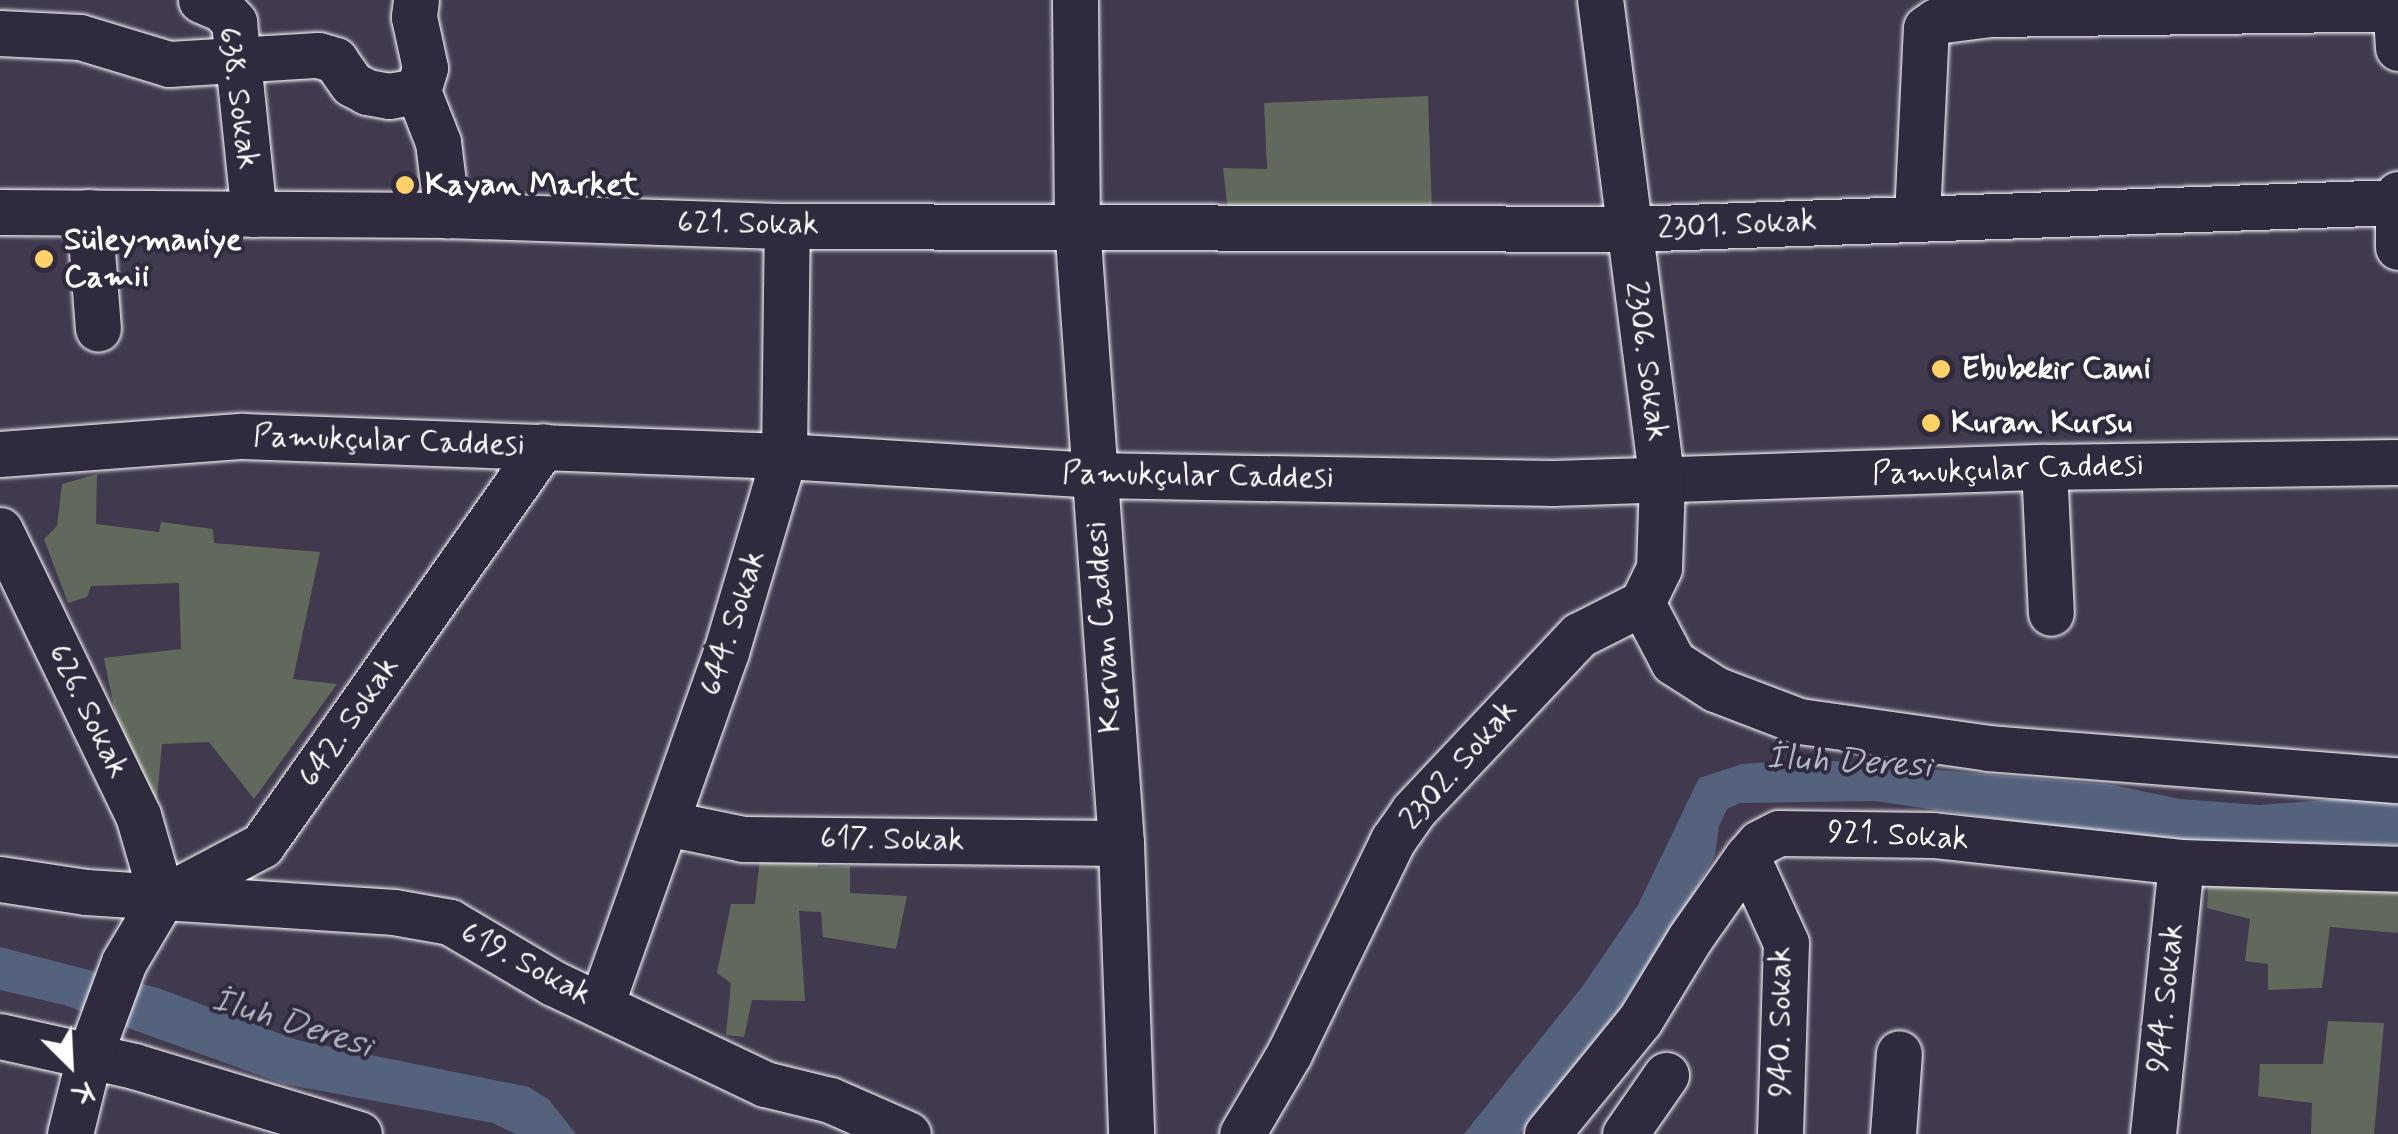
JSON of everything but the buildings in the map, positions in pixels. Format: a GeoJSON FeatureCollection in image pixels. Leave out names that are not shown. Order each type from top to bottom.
{"type":"FeatureCollection","features":[{"type":"Feature","properties":{"kind":"street","name":"638. Sokak"},"geometry":{"type":"LineString","coordinates":[[202,0],[232,16],[254,214]]}},
{"type":"Feature","properties":{"kind":"street"},"geometry":{"type":"LineString","coordinates":[[416,0],[414,17],[426,68],[418,91],[438,142],[446,215]]}},
{"type":"Feature","properties":{"kind":"street","name":"Kervan Caddesi"},"geometry":{"type":"LineString","coordinates":[[1075,0],[1076,224],[1120,843],[1131,1134]]}},
{"type":"Feature","properties":{"kind":"street","name":"2306. Sokak"},"geometry":{"type":"LineString","coordinates":[[1600,0],[1662,483]]}},
{"type":"Feature","properties":{"kind":"street"},"geometry":{"type":"LineString","coordinates":[[1917,216],[1926,28],[1936,21],[1991,7],[2396,19]]}},
{"type":"Feature","properties":{"kind":"street"},"geometry":{"type":"LineString","coordinates":[[0,34],[80,36],[169,64],[318,55],[335,60],[352,84],[367,92],[389,96],[418,91]]}},
{"type":"Feature","properties":{"kind":"street"},"geometry":{"type":"LineString","coordinates":[[2397,199],[2398,247]]}},
{"type":"Feature","properties":{"kind":"street","name":"2301. Sokak"},"geometry":{"type":"LineString","coordinates":[[1076,224],[1628,230],[2397,199]]}},
{"type":"Feature","properties":{"kind":"street","name":"621. Sokak"},"geometry":{"type":"LineString","coordinates":[[0,212],[446,215],[787,226],[1076,224]]}},
{"type":"Feature","properties":{"kind":"street"},"geometry":{"type":"LineString","coordinates":[[89,212],[98,330]]}},
{"type":"Feature","properties":{"kind":"street","name":"644. Sokak"},"geometry":{"type":"LineString","coordinates":[[601,1005],[726,652],[784,456],[787,226]]}},
{"type":"Feature","properties":{"kind":"street","name":"Pamukçular Caddesi"},"geometry":{"type":"LineString","coordinates":[[0,454],[242,436],[784,456],[1092,474],[1662,483],[2044,467],[2398,462]]}},
{"type":"Feature","properties":{"kind":"street","name":"642. Sokak"},"geometry":{"type":"LineString","coordinates":[[162,898],[262,845],[543,446]]}},
{"type":"Feature","properties":{"kind":"street"},"geometry":{"type":"LineString","coordinates":[[2044,467],[2051,612]]}},
{"type":"Feature","properties":{"kind":"street"},"geometry":{"type":"LineString","coordinates":[[1662,483],[1659,568],[1642,602],[1673,662],[1715,688],[1799,720],[1988,748],[2398,780]]}},
{"type":"Feature","properties":{"kind":"street","name":"626. Sokak"},"geometry":{"type":"LineString","coordinates":[[0,530],[138,815],[162,898]]}},
{"type":"Feature","properties":{"kind":"street","name":"2302. Sokak"},"geometry":{"type":"LineString","coordinates":[[1242,1134],[1289,1054],[1394,840],[1413,811],[1579,635],[1642,602]]}},
{"type":"Feature","properties":{"kind":"street","name":"617. Sokak"},"geometry":{"type":"LineString","coordinates":[[666,823],[743,839],[1120,843]]}},
{"type":"Feature","properties":{"kind":"street","name":"921. Sokak"},"geometry":{"type":"LineString","coordinates":[[1547,1134],[1640,1020],[1690,938],[1747,857],[1759,843],[1779,833],[1934,835],[2181,862],[2398,868]]}},
{"type":"Feature","properties":{"kind":"street","name":"940. Sokak"},"geometry":{"type":"LineString","coordinates":[[1747,857],[1786,944],[1780,1134]]}},
{"type":"Feature","properties":{"kind":"street","name":"944. Sokak"},"geometry":{"type":"LineString","coordinates":[[2153,1134],[2181,862]]}},
{"type":"Feature","properties":{"kind":"street","name":"619. Sokak"},"geometry":{"type":"LineString","coordinates":[[0,879],[162,898],[319,905],[450,922],[553,983],[765,1084],[830,1100],[908,1134]]}},
{"type":"Feature","properties":{"kind":"street"},"geometry":{"type":"LineString","coordinates":[[70,1134],[92,1048],[124,962],[162,898]]}},
{"type":"Feature","properties":{"kind":"street"},"geometry":{"type":"LineString","coordinates":[[0,1036],[92,1048],[134,1066],[359,1134]]}},
{"type":"Feature","properties":{"kind":"street"},"geometry":{"type":"LineString","coordinates":[[1892,1134],[1899,1052]]}},
{"type":"Feature","properties":{"kind":"street"},"geometry":{"type":"LineString","coordinates":[[1625,1134],[1666,1074]]}},
{"type":"Feature","properties":{"kind":"green space"},"geometry":{"type":"Polygon","coordinates":[[[1428,96],[1432,211],[1228,212],[1223,168],[1267,169],[1264,103],[1428,96]]]}},
{"type":"Feature","properties":{"kind":"green space"},"geometry":{"type":"Polygon","coordinates":[[[97,474],[96,524],[159,532],[161,522],[213,529],[214,543],[320,552],[293,679],[337,684],[254,799],[209,742],[162,744],[157,799],[150,805],[123,751],[104,658],[181,649],[179,583],[91,586],[87,597],[68,603],[44,539],[57,526],[62,484],[97,474]]]}},
{"type":"Feature","properties":{"kind":"green space"},"geometry":{"type":"Polygon","coordinates":[[[761,849],[820,850],[818,867],[850,866],[850,893],[907,896],[896,949],[823,937],[821,912],[799,911],[805,1001],[752,1000],[744,1037],[726,1035],[731,983],[717,973],[731,904],[755,904],[761,849]]]}},
{"type":"Feature","properties":{"kind":"green space"},"geometry":{"type":"Polygon","coordinates":[[[2208,883],[2398,883],[2398,933],[2330,927],[2322,988],[2268,990],[2268,964],[2245,961],[2250,919],[2207,908],[2208,883]]]}},
{"type":"Feature","properties":{"kind":"green space"},"geometry":{"type":"Polygon","coordinates":[[[2328,1021],[2384,1023],[2374,1134],[2311,1134],[2312,1103],[2258,1096],[2260,1064],[2323,1064],[2328,1021]]]}},
{"type":"Feature","properties":{"kind":"water"},"geometry":{"type":"Polygon","coordinates":[[[1810,759],[2113,785],[2180,799],[2259,805],[2353,798],[2398,802],[2398,845],[2302,843],[2209,849],[1874,801],[1740,803],[1727,809],[1719,826],[1715,855],[1683,913],[1595,1046],[1519,1134],[1464,1134],[1582,987],[1638,905],[1699,778],[1742,764],[1810,759]]]}},
{"type":"Feature","properties":{"kind":"water"},"geometry":{"type":"Polygon","coordinates":[[[0,947],[158,988],[297,1040],[529,1087],[549,1100],[576,1134],[516,1134],[493,1123],[284,1084],[64,1005],[0,990],[0,947]]]}},
{"type":"Feature","properties":{"kind":"place","name":"Kayan Market"},"geometry":{"type":"Point","coordinates":[405,185]}},
{"type":"Feature","properties":{"kind":"place","name":"Süleymaniye Camii"},"geometry":{"type":"Point","coordinates":[44,259]}},
{"type":"Feature","properties":{"kind":"place","name":"Ebubekir Cami"},"geometry":{"type":"Point","coordinates":[1941,369]}},
{"type":"Feature","properties":{"kind":"place","name":"Kuran Kursu"},"geometry":{"type":"Point","coordinates":[1931,423]}},
{"type":"Feature","properties":{"kind":"water label","name":"İluh Deresi"},"geometry":{"type":"Point","coordinates":[1849,762]}},
{"type":"Feature","properties":{"kind":"water label","name":"İluh Deresi"},"geometry":{"type":"Point","coordinates":[292,1023]}}]}
